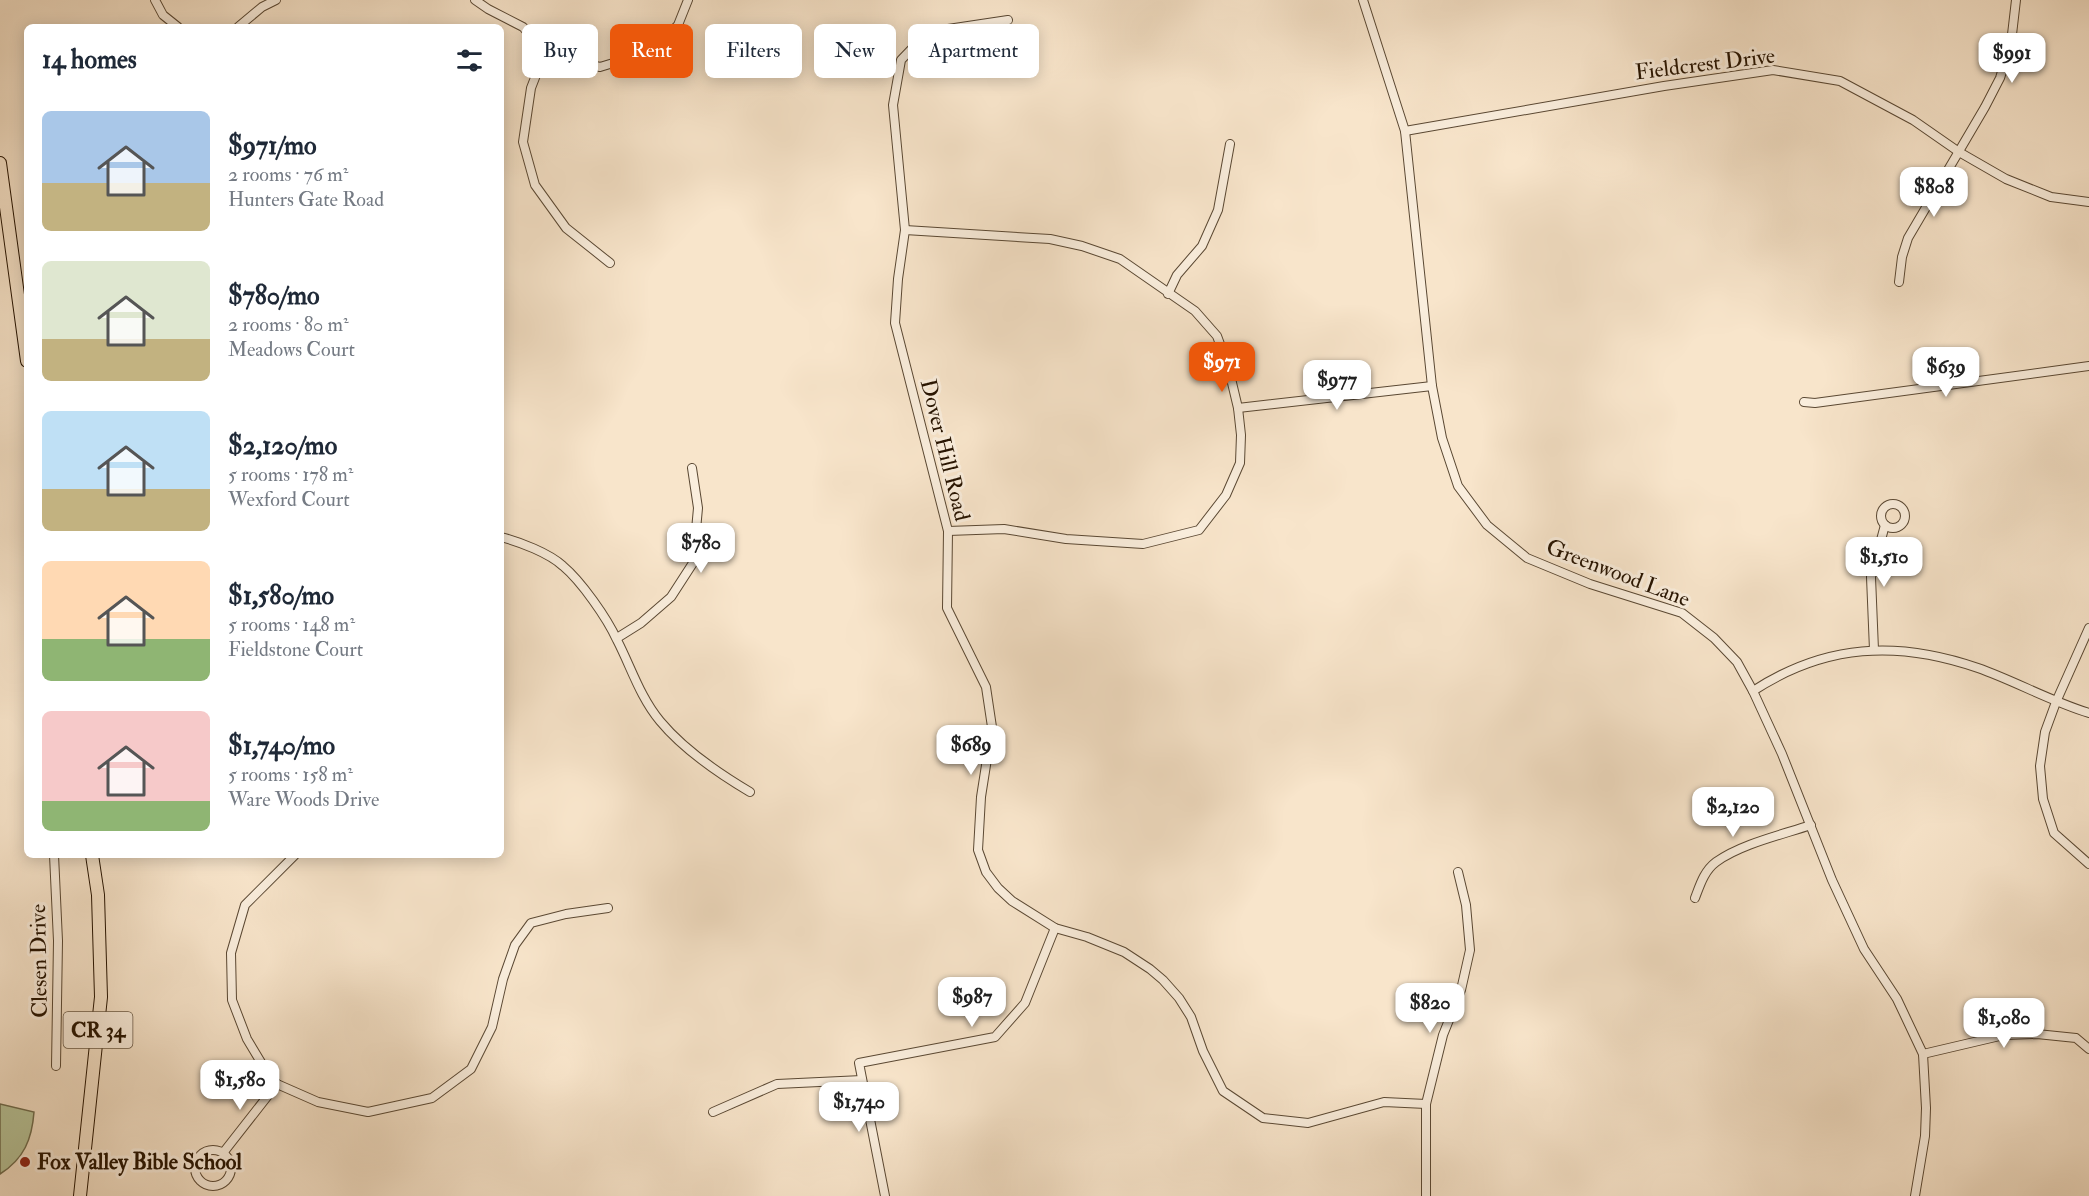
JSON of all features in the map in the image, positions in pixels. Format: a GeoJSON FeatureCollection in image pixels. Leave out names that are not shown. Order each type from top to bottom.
{"type":"FeatureCollection","features":[{"type":"Feature","properties":{"kind":"main road"},"geometry":{"type":"LineString","coordinates":[[0,164],[24,338]]}},
{"type":"Feature","properties":{"kind":"main road","name":"CR 34"},"geometry":{"type":"LineString","coordinates":[[80,1196],[101,997],[98,895],[92,858]]}},
{"type":"Feature","properties":{"kind":"street"},"geometry":{"type":"LineString","coordinates":[[155,0],[163,15],[174,24]]}},
{"type":"Feature","properties":{"kind":"street"},"geometry":{"type":"LineString","coordinates":[[242,24],[262,7],[276,0]]}},
{"type":"Feature","properties":{"kind":"street"},"geometry":{"type":"LineString","coordinates":[[475,0],[522,26]]}},
{"type":"Feature","properties":{"kind":"street"},"geometry":{"type":"LineString","coordinates":[[598,67],[633,57],[662,41],[678,25],[688,0]]}},
{"type":"Feature","properties":{"kind":"street","name":"Greenwood Lane"},"geometry":{"type":"LineString","coordinates":[[1363,0],[1405,130],[1432,386],[1442,438],[1458,486],[1487,525],[1527,558],[1590,584],[1682,613],[1714,638],[1737,662],[1782,754],[1832,880],[1864,949],[1897,999],[1923,1054],[1925,1136],[1916,1196]]}},
{"type":"Feature","properties":{"kind":"street"},"geometry":{"type":"LineString","coordinates":[[1899,282],[1902,257],[1908,238],[2000,78],[2011,43],[2016,0]]}},
{"type":"Feature","properties":{"kind":"street","name":"Dover Hill Road"},"geometry":{"type":"LineString","coordinates":[[1008,20],[928,32],[901,60],[893,105],[905,230],[895,323],[948,531],[946,608],[986,687],[992,727],[981,797],[978,850],[986,872],[1012,901],[1055,928],[1087,937],[1124,952],[1163,980],[1179,998],[1191,1017],[1203,1051],[1223,1091],[1263,1118],[1308,1123],[1384,1102],[1426,1104]]}},
{"type":"Feature","properties":{"kind":"street","name":"Fieldcrest Drive"},"geometry":{"type":"LineString","coordinates":[[1405,130],[1773,70],[1840,81],[1913,120],[1959,152],[2006,179],[2051,196],[2089,202]]}},
{"type":"Feature","properties":{"kind":"street"},"geometry":{"type":"LineString","coordinates":[[535,78],[531,88],[523,142],[535,185],[566,228],[610,263]]}},
{"type":"Feature","properties":{"kind":"street"},"geometry":{"type":"LineString","coordinates":[[1168,294],[1177,275],[1202,246],[1218,210],[1230,144]]}},
{"type":"Feature","properties":{"kind":"street"},"geometry":{"type":"LineString","coordinates":[[905,230],[1050,239],[1082,246],[1120,259],[1195,311],[1217,336],[1228,366],[1238,408],[1241,435],[1240,463],[1226,495],[1199,530],[1143,544],[1066,540],[1004,529],[948,531]]}},
{"type":"Feature","properties":{"kind":"street"},"geometry":{"type":"LineString","coordinates":[[1804,402],[1815,403],[2089,366]]}},
{"type":"Feature","properties":{"kind":"street"},"geometry":{"type":"LineString","coordinates":[[1238,408],[1432,386]]}},
{"type":"Feature","properties":{"kind":"street"},"geometry":{"type":"LineString","coordinates":[[617,638],[641,623],[671,597],[693,563],[699,508],[692,468]]}},
{"type":"Feature","properties":{"kind":"street"},"geometry":{"type":"LineString","coordinates":[[1874,650],[1871,577],[1885,525]]}},
{"type":"Feature","properties":{"kind":"street"},"geometry":{"type":"LineString","coordinates":[[504,538],[515,540],[563,565],[599,610],[617,638],[641,693],[660,721],[716,771],[750,792]]}},
{"type":"Feature","properties":{"kind":"street"},"geometry":{"type":"LineString","coordinates":[[2089,628],[2045,732],[2040,766],[2043,799],[2054,833],[2089,864]]}},
{"type":"Feature","properties":{"kind":"street"},"geometry":{"type":"LineString","coordinates":[[1753,691],[1779,674],[1818,659],[1874,650],[1911,651],[1943,657],[1979,669],[2056,702],[2089,712]]}},
{"type":"Feature","properties":{"kind":"street"},"geometry":{"type":"LineString","coordinates":[[1695,898],[1702,879],[1715,863],[1739,850],[1811,825]]}},
{"type":"Feature","properties":{"kind":"street","name":"Clesen Drive"},"geometry":{"type":"LineString","coordinates":[[54,858],[58,941],[56,1066]]}},
{"type":"Feature","properties":{"kind":"street"},"geometry":{"type":"LineString","coordinates":[[292,858],[245,905],[231,953],[232,1000],[247,1039],[265,1070],[278,1084],[318,1102],[368,1112],[432,1098],[471,1069],[492,1027],[503,979],[515,945],[531,923],[566,914],[608,908]]}},
{"type":"Feature","properties":{"kind":"street"},"geometry":{"type":"LineString","coordinates":[[1426,1196],[1426,1104],[1443,1035],[1461,990],[1470,950],[1466,905],[1458,872]]}},
{"type":"Feature","properties":{"kind":"street"},"geometry":{"type":"LineString","coordinates":[[885,1196],[860,1063],[994,1037],[1025,1003],[1055,928]]}},
{"type":"Feature","properties":{"kind":"street"},"geometry":{"type":"LineString","coordinates":[[1923,1054],[2004,1035],[2076,1038],[2089,1049]]}},
{"type":"Feature","properties":{"kind":"street"},"geometry":{"type":"LineString","coordinates":[[713,1112],[777,1084],[862,1080]]}},
{"type":"Feature","properties":{"kind":"street"},"geometry":{"type":"LineString","coordinates":[[223,1153],[278,1084]]}},
{"type":"Feature","properties":{"kind":"street"},"geometry":{"type":"LineString","coordinates":[[211,1150],[223,1153],[230,1162],[230,1173],[227,1178],[219,1185],[213,1186],[202,1182],[198,1178],[195,1166],[200,1155],[211,1150]]}},
{"type":"Feature","properties":{"kind":"green space"},"geometry":{"type":"Polygon","coordinates":[[[0,1104],[34,1112],[29,1140],[25,1148],[15,1162],[0,1174],[0,1104]]]}},
{"type":"Feature","properties":{"kind":"place","name":"Fox Valley Bible School"},"geometry":{"type":"Point","coordinates":[25,1162]}}]}
